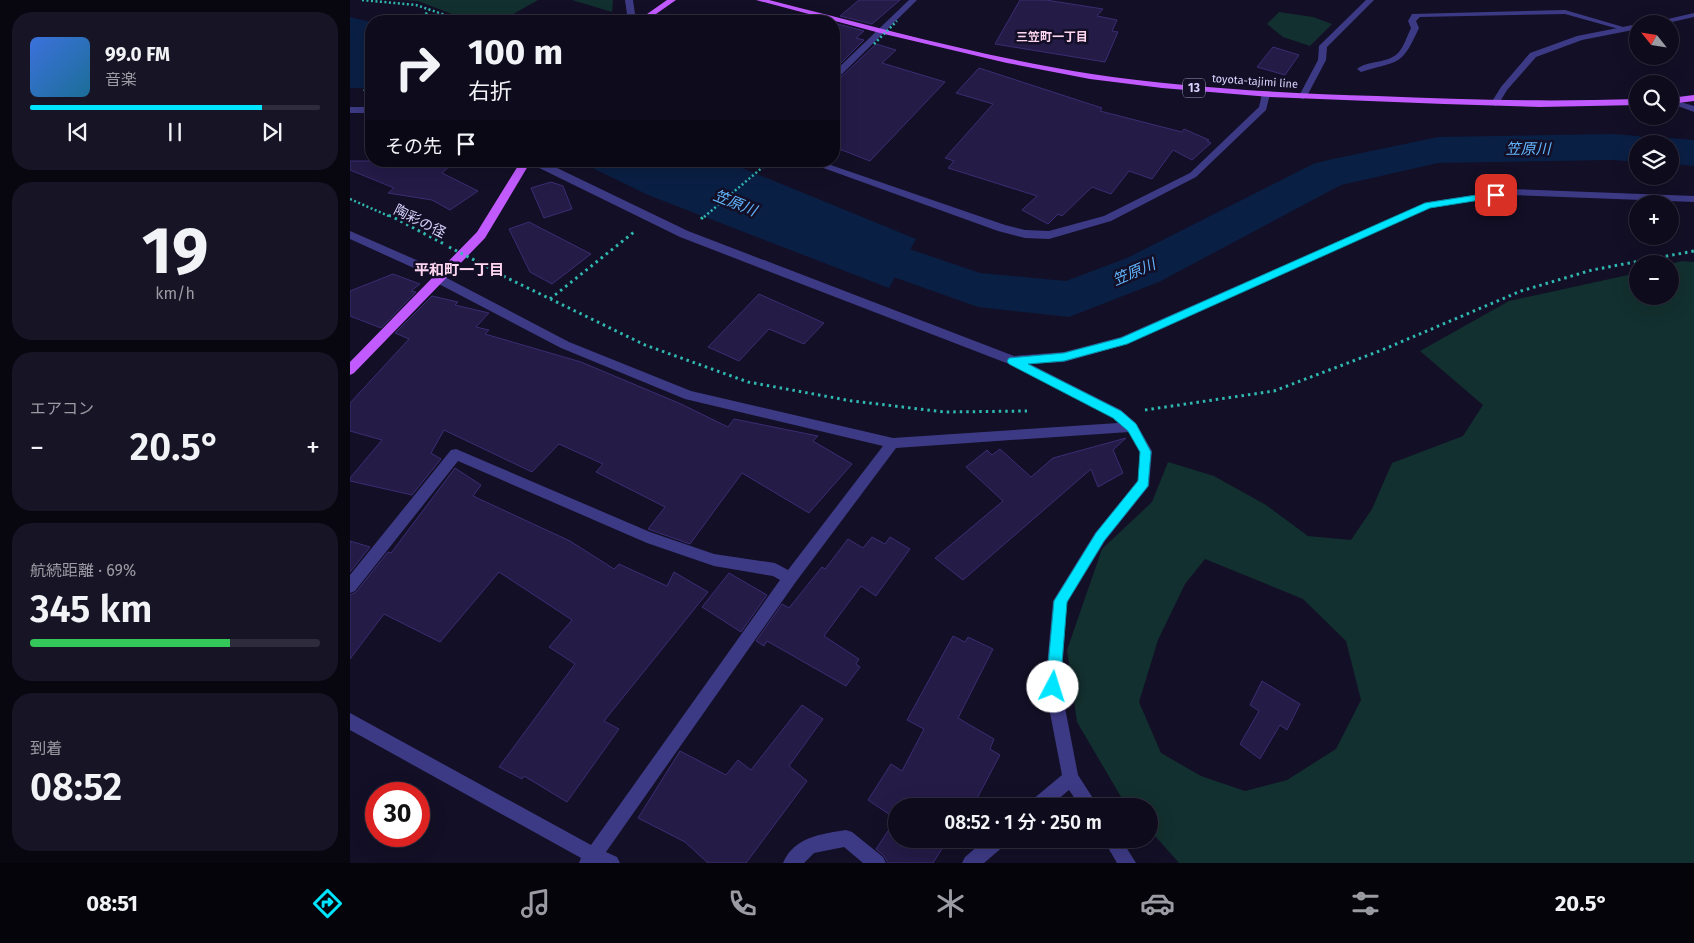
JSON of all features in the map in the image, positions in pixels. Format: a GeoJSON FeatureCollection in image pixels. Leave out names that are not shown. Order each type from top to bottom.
{"type":"FeatureCollection","features":[{"type":"Feature","properties":{"kind":"main road"},"geometry":{"type":"LineString","coordinates":[[650,15],[672,0]]}},
{"type":"Feature","properties":{"kind":"main road","name":"toyota-tajimi line"},"geometry":{"type":"LineString","coordinates":[[760,0],[819,15]]}},
{"type":"Feature","properties":{"kind":"main road","name":"toyota-tajimi line"},"geometry":{"type":"LineString","coordinates":[[840,20],[1002,59],[1090,76],[1161,85],[1303,96],[1495,103],[1629,102]]}},
{"type":"Feature","properties":{"kind":"main road"},"geometry":{"type":"LineString","coordinates":[[1679,100],[1694,98]]}},
{"type":"Feature","properties":{"kind":"main road"},"geometry":{"type":"LineString","coordinates":[[352,365],[481,235],[524,167]]}},
{"type":"Feature","properties":{"kind":"street"},"geometry":{"type":"LineString","coordinates":[[629,0],[631,15]]}},
{"type":"Feature","properties":{"kind":"street"},"geometry":{"type":"LineString","coordinates":[[840,71],[913,0]]}},
{"type":"Feature","properties":{"kind":"street"},"geometry":{"type":"LineString","coordinates":[[1303,96],[1322,60],[1323,46],[1370,0]]}},
{"type":"Feature","properties":{"kind":"street"},"geometry":{"type":"LineString","coordinates":[[1361,69],[1401,55],[1415,28],[1412,21],[1415,16],[1420,15],[1565,12],[1626,28]]}},
{"type":"Feature","properties":{"kind":"street"},"geometry":{"type":"LineString","coordinates":[[1679,19],[1694,16]]}},
{"type":"Feature","properties":{"kind":"street"},"geometry":{"type":"LineString","coordinates":[[1495,103],[1504,88],[1533,55],[1580,38],[1629,28]]}},
{"type":"Feature","properties":{"kind":"street"},"geometry":{"type":"LineString","coordinates":[[826,167],[1002,228],[1025,234],[1049,235],[1107,219],[1192,175],[1263,108],[1266,94]]}},
{"type":"Feature","properties":{"kind":"street"},"geometry":{"type":"LineString","coordinates":[[1679,104],[1694,109]]}},
{"type":"Feature","properties":{"kind":"street"},"geometry":{"type":"LineString","coordinates":[[350,110],[365,110]]}},
{"type":"Feature","properties":{"kind":"street"},"geometry":{"type":"LineString","coordinates":[[547,167],[684,234],[1013,361],[1117,414],[1132,427],[1146,452],[1144,482],[1100,537],[1060,601],[1053,687],[1071,778],[1085,798]]}},
{"type":"Feature","properties":{"kind":"street"},"geometry":{"type":"LineString","coordinates":[[1013,361],[1064,357],[1124,341],[1428,205],[1512,192],[1694,199]]}},
{"type":"Feature","properties":{"kind":"street"},"geometry":{"type":"LineString","coordinates":[[350,235],[441,277],[564,345],[689,396],[893,443],[1132,427]]}},
{"type":"Feature","properties":{"kind":"street"},"geometry":{"type":"LineString","coordinates":[[590,859],[790,578],[893,443]]}},
{"type":"Feature","properties":{"kind":"street"},"geometry":{"type":"LineString","coordinates":[[350,586],[456,454],[647,537],[714,560],[775,570],[790,578]]}},
{"type":"Feature","properties":{"kind":"street"},"geometry":{"type":"LineString","coordinates":[[350,721],[590,859],[611,863]]}},
{"type":"Feature","properties":{"kind":"street"},"geometry":{"type":"LineString","coordinates":[[1047,798],[1071,778]]}},
{"type":"Feature","properties":{"kind":"street"},"geometry":{"type":"LineString","coordinates":[[792,863],[810,845],[846,838],[877,863]]}},
{"type":"Feature","properties":{"kind":"street"},"geometry":{"type":"LineString","coordinates":[[971,863],[988,848]]}},
{"type":"Feature","properties":{"kind":"street"},"geometry":{"type":"LineString","coordinates":[[1117,848],[1128,863]]}},
{"type":"Feature","properties":{"kind":"path"},"geometry":{"type":"LineString","coordinates":[[362,0],[416,5],[444,15]]}},
{"type":"Feature","properties":{"kind":"path"},"geometry":{"type":"LineString","coordinates":[[425,15],[429,10]]}},
{"type":"Feature","properties":{"kind":"path"},"geometry":{"type":"LineString","coordinates":[[874,44],[897,21]]}},
{"type":"Feature","properties":{"kind":"path"},"geometry":{"type":"LineString","coordinates":[[684,234],[763,167]]}},
{"type":"Feature","properties":{"kind":"path","name":"陶彩の径"},"geometry":{"type":"LineString","coordinates":[[350,198],[377,209],[480,263]]}},
{"type":"Feature","properties":{"kind":"path"},"geometry":{"type":"LineString","coordinates":[[550,299],[650,219]]}},
{"type":"Feature","properties":{"kind":"green space"},"geometry":{"type":"Polygon","coordinates":[[[403,0],[538,0],[512,15],[454,15],[418,1],[403,0]]]}},
{"type":"Feature","properties":{"kind":"green space"},"geometry":{"type":"Polygon","coordinates":[[[572,0],[613,0],[612,12],[572,0]]]}},
{"type":"Feature","properties":{"kind":"green space"},"geometry":{"type":"Polygon","coordinates":[[[1279,12],[1313,17],[1332,24],[1310,46],[1283,37],[1267,24],[1279,12]]]}},
{"type":"Feature","properties":{"kind":"green space"},"geometry":{"type":"Polygon","coordinates":[[[1679,262],[1694,262],[1694,863],[1179,863],[1158,839],[1158,798],[1122,798],[1077,722],[1067,650],[1102,549],[1152,502],[1168,462],[1214,476],[1266,505],[1308,536],[1351,540],[1372,509],[1392,463],[1463,436],[1483,405],[1420,351],[1509,301],[1629,275],[1629,305],[1679,305],[1679,262]],[[1205,559],[1185,584],[1158,640],[1139,702],[1161,753],[1201,776],[1245,791],[1287,780],[1336,749],[1361,700],[1346,641],[1303,599],[1205,559]]]}},
{"type":"Feature","properties":{"kind":"water"},"geometry":{"type":"Polygon","coordinates":[[[350,17],[365,21],[365,88],[350,88],[350,17]]]}},
{"type":"Feature","properties":{"kind":"water"},"geometry":{"type":"Polygon","coordinates":[[[590,167],[740,167],[916,239],[889,288],[648,195],[590,167]]]}},
{"type":"Feature","properties":{"kind":"building"},"geometry":{"type":"Polygon","coordinates":[[[859,0],[900,0],[872,24],[840,16],[859,0]]]}},
{"type":"Feature","properties":{"kind":"building"},"geometry":{"type":"Polygon","coordinates":[[[1020,0],[1046,0],[1103,9],[1097,16],[1117,20],[1112,31],[1118,32],[1105,62],[995,44],[1020,0]]]}},
{"type":"Feature","properties":{"kind":"building"},"geometry":{"type":"Polygon","coordinates":[[[840,25],[864,31],[856,38],[864,40],[840,64],[840,25]]]}},
{"type":"Feature","properties":{"kind":"building"},"geometry":{"type":"Polygon","coordinates":[[[876,44],[896,50],[882,63],[945,82],[870,161],[840,149],[840,78],[876,44]]]}},
{"type":"Feature","properties":{"kind":"building"},"geometry":{"type":"Polygon","coordinates":[[[1273,47],[1299,55],[1285,75],[1257,67],[1273,47]]]}},
{"type":"Feature","properties":{"kind":"building"},"geometry":{"type":"Polygon","coordinates":[[[979,68],[1102,108],[1100,111],[1182,132],[1184,129],[1209,140],[1207,141],[1211,143],[1192,160],[1173,150],[1152,179],[1129,171],[1111,194],[1092,187],[1062,216],[1058,214],[1048,224],[1022,210],[1037,196],[948,168],[954,161],[945,158],[993,104],[956,93],[979,68]]]}},
{"type":"Feature","properties":{"kind":"building"},"geometry":{"type":"Polygon","coordinates":[[[350,161],[365,161],[365,167],[448,167],[442,173],[478,191],[450,210],[432,200],[388,193],[394,188],[350,170],[350,161]]]}},
{"type":"Feature","properties":{"kind":"building"},"geometry":{"type":"Polygon","coordinates":[[[551,182],[563,186],[572,209],[544,218],[531,188],[551,182]]]}},
{"type":"Feature","properties":{"kind":"building"},"geometry":{"type":"Polygon","coordinates":[[[529,222],[591,254],[552,284],[530,272],[509,229],[529,222]]]}},
{"type":"Feature","properties":{"kind":"building"},"geometry":{"type":"Polygon","coordinates":[[[393,274],[420,284],[411,291],[416,292],[381,328],[350,316],[350,291],[393,274]]]}},
{"type":"Feature","properties":{"kind":"building"},"geometry":{"type":"Polygon","coordinates":[[[759,294],[824,323],[804,344],[769,329],[739,361],[708,347],[759,294]]]}},
{"type":"Feature","properties":{"kind":"building"},"geometry":{"type":"Polygon","coordinates":[[[432,296],[458,302],[455,305],[489,313],[476,327],[489,330],[485,334],[581,362],[681,404],[728,427],[734,419],[818,436],[813,441],[852,464],[809,513],[742,473],[690,544],[648,529],[665,507],[596,472],[603,464],[559,444],[532,472],[444,430],[431,453],[441,459],[412,495],[350,481],[350,478],[382,440],[350,431],[350,403],[409,339],[395,333],[432,296]]]}},
{"type":"Feature","properties":{"kind":"building"},"geometry":{"type":"Polygon","coordinates":[[[1126,438],[1113,450],[1123,473],[1098,487],[1091,469],[963,580],[935,558],[1003,501],[966,467],[987,450],[992,455],[1000,449],[1031,477],[1053,458],[1126,438]]]}},
{"type":"Feature","properties":{"kind":"building"},"geometry":{"type":"Polygon","coordinates":[[[455,468],[481,485],[473,496],[570,541],[614,569],[619,564],[667,586],[674,572],[708,592],[604,721],[619,729],[567,802],[524,776],[522,779],[499,767],[575,664],[549,647],[572,620],[499,572],[440,642],[384,614],[350,659],[350,595],[356,592],[388,552],[391,553],[455,468]]]}},
{"type":"Feature","properties":{"kind":"building"},"geometry":{"type":"Polygon","coordinates":[[[872,537],[885,544],[890,537],[910,549],[876,596],[861,586],[824,636],[859,659],[856,664],[860,667],[846,686],[767,641],[764,646],[756,641],[782,604],[789,608],[822,567],[825,569],[848,539],[863,548],[872,537]]]}},
{"type":"Feature","properties":{"kind":"building"},"geometry":{"type":"Polygon","coordinates":[[[350,541],[370,547],[350,572],[350,541]]]}},
{"type":"Feature","properties":{"kind":"building"},"geometry":{"type":"Polygon","coordinates":[[[729,573],[767,595],[741,632],[702,607],[729,573]]]}},
{"type":"Feature","properties":{"kind":"building"},"geometry":{"type":"Polygon","coordinates":[[[953,636],[965,642],[968,637],[993,649],[958,718],[994,739],[990,749],[1000,755],[977,798],[888,798],[888,814],[868,800],[891,764],[902,771],[924,729],[907,720],[953,636]]]}},
{"type":"Feature","properties":{"kind":"building"},"geometry":{"type":"Polygon","coordinates":[[[1262,681],[1300,704],[1287,730],[1280,725],[1260,759],[1240,744],[1259,711],[1250,705],[1262,681]]]}},
{"type":"Feature","properties":{"kind":"building"},"geometry":{"type":"Polygon","coordinates":[[[802,705],[823,719],[789,766],[807,781],[746,863],[708,863],[685,842],[638,818],[680,751],[726,775],[738,760],[751,770],[802,705]]]}},
{"type":"Feature","properties":{"kind":"building"},"geometry":{"type":"Polygon","coordinates":[[[888,831],[888,848],[942,848],[933,863],[888,863],[884,856],[876,849],[888,831]]]}},
{"type":"Feature","properties":{"kind":"waterway","name":"笠原川"},"geometry":{"type":"LineString","coordinates":[[833,239],[978,290],[1069,299],[1143,270],[1328,174],[1438,150],[1629,148]]}},
{"type":"Feature","properties":{"kind":"waterway","name":"笠原川"},"geometry":{"type":"LineString","coordinates":[[1679,152],[1694,153]]}},
{"type":"Feature","properties":{"kind":"district","name":"三笠町一丁目"},"geometry":{"type":"Point","coordinates":[1052,37]}},
{"type":"Feature","properties":{"kind":"district","name":"平和町一丁目"},"geometry":{"type":"Point","coordinates":[459,270]}},
{"type":"Feature","properties":{"kind":"route"},"geometry":{"type":"LineString","coordinates":[[1053,687],[1060,601],[1100,537],[1144,482],[1146,452],[1132,427],[1117,414],[1013,361],[1064,357],[1124,341],[1428,205],[1496,195]]}}]}
